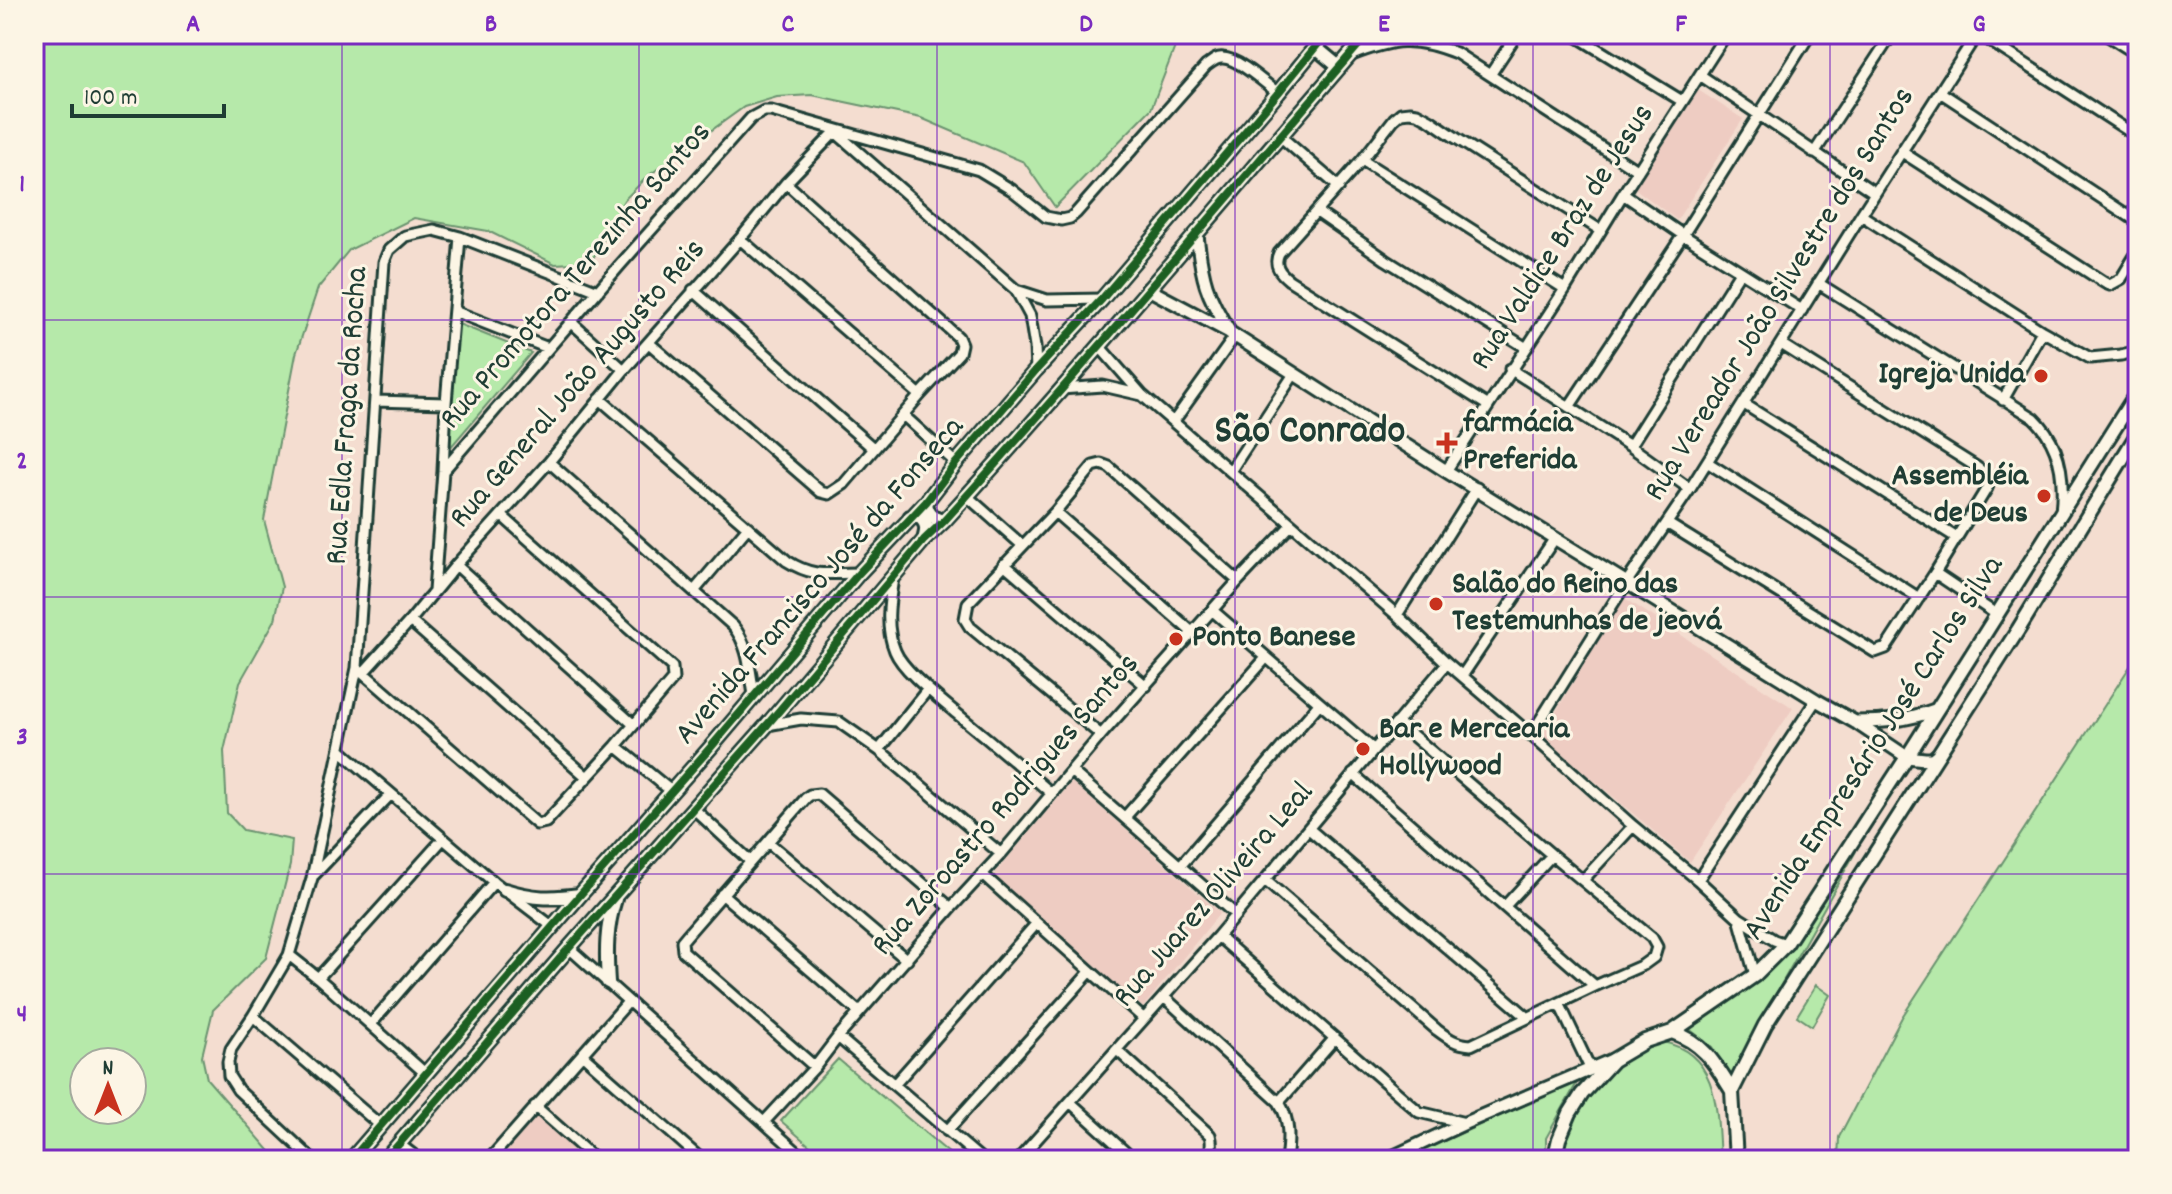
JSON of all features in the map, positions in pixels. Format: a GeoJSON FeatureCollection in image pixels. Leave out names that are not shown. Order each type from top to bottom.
{"type":"FeatureCollection","features":[{"type":"Feature","properties":{"kind":"main road","name":"Avenida Francisco José da Fonseca"},"geometry":{"type":"LineString","coordinates":[[351,1160],[859,573],[926,502],[1036,370],[1102,299],[1326,34]]}},
{"type":"Feature","properties":{"kind":"main road","name":"Avenida Francisco José da Fonseca"},"geometry":{"type":"LineString","coordinates":[[385,1160],[694,809],[924,540],[1100,347],[1368,34]]}},
{"type":"Feature","properties":{"kind":"main road"},"geometry":{"type":"LineString","coordinates":[[1315,47],[1339,67]]}},
{"type":"Feature","properties":{"kind":"main road","name":"Avenida Empresário José Carlos Silva"},"geometry":{"type":"LineString","coordinates":[[1554,1160],[1570,1113],[1587,1088],[1613,1060],[1645,1041],[1672,1032],[1755,975],[1786,944],[2138,391]]}},
{"type":"Feature","properties":{"kind":"main road","name":"Avenida Empresário José Carlos Silva"},"geometry":{"type":"LineString","coordinates":[[1736,1160],[1732,1091],[1765,1025],[2018,630],[2138,433]]}},
{"type":"Feature","properties":{"kind":"main road"},"geometry":{"type":"LineString","coordinates":[[926,502],[932,517],[944,521]]}},
{"type":"Feature","properties":{"kind":"main road"},"geometry":{"type":"LineString","coordinates":[[910,517],[919,516],[926,524],[924,540]]}},
{"type":"Feature","properties":{"kind":"main road"},"geometry":{"type":"LineString","coordinates":[[634,835],[633,846],[637,854],[650,857]]}},
{"type":"Feature","properties":{"kind":"main road"},"geometry":{"type":"LineString","coordinates":[[616,854],[628,859],[636,872]]}},
{"type":"Feature","properties":{"kind":"main road"},"geometry":{"type":"LineString","coordinates":[[505,890],[533,898],[580,895]]}},
{"type":"Feature","properties":{"kind":"main road"},"geometry":{"type":"LineString","coordinates":[[608,982],[608,921],[616,894]]}},
{"type":"Feature","properties":{"kind":"main road"},"geometry":{"type":"LineString","coordinates":[[1672,1032],[1697,1043],[1717,1066],[1732,1091]]}},
{"type":"Feature","properties":{"kind":"street"},"geometry":{"type":"LineString","coordinates":[[1490,75],[1517,34]]}},
{"type":"Feature","properties":{"kind":"street"},"geometry":{"type":"LineString","coordinates":[[1573,34],[1682,101]]}},
{"type":"Feature","properties":{"kind":"street"},"geometry":{"type":"LineString","coordinates":[[1569,407],[1683,235],[1810,34]]}},
{"type":"Feature","properties":{"kind":"street"},"geometry":{"type":"LineString","coordinates":[[1814,153],[1892,34]]}},
{"type":"Feature","properties":{"kind":"street"},"geometry":{"type":"LineString","coordinates":[[1978,34],[2138,137]]}},
{"type":"Feature","properties":{"kind":"street","name":"Rua Vereador João Silvestre dos Santos"},"geometry":{"type":"LineString","coordinates":[[1531,735],[1978,34]]}},
{"type":"Feature","properties":{"kind":"street"},"geometry":{"type":"LineString","coordinates":[[2105,34],[2138,55]]}},
{"type":"Feature","properties":{"kind":"street","name":"Rua Valdice Braz de Jesus"},"geometry":{"type":"LineString","coordinates":[[1446,471],[1565,289],[1722,35]]}},
{"type":"Feature","properties":{"kind":"street"},"geometry":{"type":"LineString","coordinates":[[1349,56],[1401,40],[1421,42],[1456,53],[1638,171]]}},
{"type":"Feature","properties":{"kind":"street"},"geometry":{"type":"LineString","coordinates":[[832,130],[979,170],[1012,190],[1046,217],[1061,220],[1076,213],[1214,59],[1234,60],[1278,93]]}},
{"type":"Feature","properties":{"kind":"street"},"geometry":{"type":"LineString","coordinates":[[1700,75],[1875,193]]}},
{"type":"Feature","properties":{"kind":"street"},"geometry":{"type":"LineString","coordinates":[[1940,92],[2138,222]]}},
{"type":"Feature","properties":{"kind":"street","name":"Rua Promotora Terezinha Santos"},"geometry":{"type":"LineString","coordinates":[[443,471],[751,118],[771,111],[832,130]]}},
{"type":"Feature","properties":{"kind":"street"},"geometry":{"type":"LineString","coordinates":[[1487,405],[1281,274],[1277,264],[1279,253],[1401,113],[1417,113],[1600,230]]}},
{"type":"Feature","properties":{"kind":"street"},"geometry":{"type":"LineString","coordinates":[[832,130],[1016,290],[1030,316],[1036,370]]}},
{"type":"Feature","properties":{"kind":"street","name":"Rua General João Augusto Reis"},"geometry":{"type":"LineString","coordinates":[[360,670],[410,621],[549,462],[624,370],[832,130]]}},
{"type":"Feature","properties":{"kind":"street"},"geometry":{"type":"LineString","coordinates":[[1280,136],[1339,187]]}},
{"type":"Feature","properties":{"kind":"street"},"geometry":{"type":"LineString","coordinates":[[1902,152],[2105,283],[2110,285],[2121,279],[2138,251]]}},
{"type":"Feature","properties":{"kind":"street"},"geometry":{"type":"LineString","coordinates":[[1362,160],[1565,289]]}},
{"type":"Feature","properties":{"kind":"street"},"geometry":{"type":"LineString","coordinates":[[649,343],[825,493],[835,492],[844,484],[959,353],[960,340],[786,183]]}},
{"type":"Feature","properties":{"kind":"street"},"geometry":{"type":"LineString","coordinates":[[1623,194],[1802,310]]}},
{"type":"Feature","properties":{"kind":"street"},"geometry":{"type":"LineString","coordinates":[[1317,212],[1386,260],[1525,347]]}},
{"type":"Feature","properties":{"kind":"street"},"geometry":{"type":"LineString","coordinates":[[1861,215],[2042,331],[2090,358],[2138,351]]}},
{"type":"Feature","properties":{"kind":"street","name":"Rua Edla Fraga da Rocha"},"geometry":{"type":"LineString","coordinates":[[313,1160],[244,1096],[231,1080],[228,1062],[231,1049],[289,955],[312,878],[360,670],[381,273],[389,250],[405,236],[434,230],[460,237],[598,291]]}},
{"type":"Feature","properties":{"kind":"street"},"geometry":{"type":"LineString","coordinates":[[1197,235],[1207,291],[1232,334]]}},
{"type":"Feature","properties":{"kind":"street"},"geometry":{"type":"LineString","coordinates":[[434,591],[460,237]]}},
{"type":"Feature","properties":{"kind":"street"},"geometry":{"type":"LineString","coordinates":[[740,239],[920,395]]}},
{"type":"Feature","properties":{"kind":"street"},"geometry":{"type":"LineString","coordinates":[[1630,446],[1740,272]]}},
{"type":"Feature","properties":{"kind":"street"},"geometry":{"type":"LineString","coordinates":[[1818,283],[2034,418],[2044,428],[2062,473],[2061,514]]}},
{"type":"Feature","properties":{"kind":"street"},"geometry":{"type":"LineString","coordinates":[[1148,289],[1232,334],[1446,471],[1907,757],[1932,759],[1937,755]]}},
{"type":"Feature","properties":{"kind":"street"},"geometry":{"type":"LineString","coordinates":[[693,290],[873,448]]}},
{"type":"Feature","properties":{"kind":"street"},"geometry":{"type":"LineString","coordinates":[[1016,290],[1047,300],[1102,299]]}},
{"type":"Feature","properties":{"kind":"street"},"geometry":{"type":"LineString","coordinates":[[454,311],[548,348]]}},
{"type":"Feature","properties":{"kind":"street"},"geometry":{"type":"LineString","coordinates":[[571,322],[624,370]]}},
{"type":"Feature","properties":{"kind":"street"},"geometry":{"type":"LineString","coordinates":[[2003,400],[2042,331]]}},
{"type":"Feature","properties":{"kind":"street"},"geometry":{"type":"LineString","coordinates":[[1174,421],[1232,334]]}},
{"type":"Feature","properties":{"kind":"street"},"geometry":{"type":"LineString","coordinates":[[1668,524],[1875,652],[1886,648],[1957,538],[1990,483],[1990,476],[1781,344]]}},
{"type":"Feature","properties":{"kind":"street"},"geometry":{"type":"LineString","coordinates":[[1100,347],[1142,395],[1397,615],[1447,663],[1633,826],[1739,918],[1786,944]]}},
{"type":"Feature","properties":{"kind":"street"},"geometry":{"type":"LineString","coordinates":[[1510,369],[1630,446],[1690,489]]}},
{"type":"Feature","properties":{"kind":"street"},"geometry":{"type":"LineString","coordinates":[[1231,470],[1294,374]]}},
{"type":"Feature","properties":{"kind":"street"},"geometry":{"type":"LineString","coordinates":[[1061,389],[1103,386],[1142,395]]}},
{"type":"Feature","properties":{"kind":"street"},"geometry":{"type":"LineString","coordinates":[[600,399],[787,561],[811,573],[859,573]]}},
{"type":"Feature","properties":{"kind":"street"},"geometry":{"type":"LineString","coordinates":[[375,401],[446,403]]}},
{"type":"Feature","properties":{"kind":"street"},"geometry":{"type":"LineString","coordinates":[[1744,404],[1957,538]]}},
{"type":"Feature","properties":{"kind":"street"},"geometry":{"type":"LineString","coordinates":[[903,415],[956,463]]}},
{"type":"Feature","properties":{"kind":"street"},"geometry":{"type":"LineString","coordinates":[[549,462],[695,590],[738,632],[747,657],[754,695]]}},
{"type":"Feature","properties":{"kind":"street"},"geometry":{"type":"LineString","coordinates":[[1707,462],[1919,598]]}},
{"type":"Feature","properties":{"kind":"street"},"geometry":{"type":"LineString","coordinates":[[1101,735],[967,624],[965,613],[968,603],[1055,512],[1093,466],[1105,465],[1238,581]]}},
{"type":"Feature","properties":{"kind":"street"},"geometry":{"type":"LineString","coordinates":[[1397,615],[1477,488]]}},
{"type":"Feature","properties":{"kind":"street"},"geometry":{"type":"LineString","coordinates":[[967,496],[1022,545]]}},
{"type":"Feature","properties":{"kind":"street"},"geometry":{"type":"LineString","coordinates":[[1055,512],[1193,633]]}},
{"type":"Feature","properties":{"kind":"street"},"geometry":{"type":"LineString","coordinates":[[360,670],[537,824],[546,822],[616,746],[673,679],[672,667],[501,515]]}},
{"type":"Feature","properties":{"kind":"street","name":"Rua Zoroastro Rodrigues Santos"},"geometry":{"type":"LineString","coordinates":[[764,1122],[1001,854],[1101,735],[1291,525]]}},
{"type":"Feature","properties":{"kind":"street"},"geometry":{"type":"LineString","coordinates":[[695,590],[748,527]]}},
{"type":"Feature","properties":{"kind":"street"},"geometry":{"type":"LineString","coordinates":[[1462,676],[1555,538]]}},
{"type":"Feature","properties":{"kind":"street"},"geometry":{"type":"LineString","coordinates":[[1004,564],[1146,686]]}},
{"type":"Feature","properties":{"kind":"street"},"geometry":{"type":"LineString","coordinates":[[456,565],[634,725]]}},
{"type":"Feature","properties":{"kind":"street"},"geometry":{"type":"LineString","coordinates":[[1935,573],[1996,614]]}},
{"type":"Feature","properties":{"kind":"street"},"geometry":{"type":"LineString","coordinates":[[893,578],[888,606],[891,639],[899,658],[928,689],[1051,793]]}},
{"type":"Feature","properties":{"kind":"street"},"geometry":{"type":"LineString","coordinates":[[1213,611],[1374,750]]}},
{"type":"Feature","properties":{"kind":"street"},"geometry":{"type":"LineString","coordinates":[[410,621],[587,777]]}},
{"type":"Feature","properties":{"kind":"street"},"geometry":{"type":"LineString","coordinates":[[1125,817],[1266,658]]}},
{"type":"Feature","properties":{"kind":"street","name":"Rua Juarez Oliveira Leal"},"geometry":{"type":"LineString","coordinates":[[1025,1158],[1143,1018],[1266,881],[1447,663]]}},
{"type":"Feature","properties":{"kind":"street"},"geometry":{"type":"LineString","coordinates":[[879,750],[928,689]]}},
{"type":"Feature","properties":{"kind":"street"},"geometry":{"type":"LineString","coordinates":[[1698,880],[1816,700]]}},
{"type":"Feature","properties":{"kind":"street"},"geometry":{"type":"LineString","coordinates":[[1181,865],[1319,704]]}},
{"type":"Feature","properties":{"kind":"street"},"geometry":{"type":"LineString","coordinates":[[1855,722],[1906,719],[1935,710]]}},
{"type":"Feature","properties":{"kind":"street"},"geometry":{"type":"LineString","coordinates":[[767,725],[793,719],[835,721],[879,750],[1001,854]]}},
{"type":"Feature","properties":{"kind":"street"},"geometry":{"type":"LineString","coordinates":[[1266,881],[1454,1043],[1471,1045],[1643,965],[1654,957],[1657,947],[1652,938],[1397,722]]}},
{"type":"Feature","properties":{"kind":"street"},"geometry":{"type":"LineString","coordinates":[[616,746],[671,791]]}},
{"type":"Feature","properties":{"kind":"street"},"geometry":{"type":"LineString","coordinates":[[340,750],[494,882],[553,927]]}},
{"type":"Feature","properties":{"kind":"street"},"geometry":{"type":"LineString","coordinates":[[1071,771],[1236,915]]}},
{"type":"Feature","properties":{"kind":"street"},"geometry":{"type":"LineString","coordinates":[[1353,774],[1595,986]]}},
{"type":"Feature","properties":{"kind":"street"},"geometry":{"type":"LineString","coordinates":[[312,878],[391,794]]}},
{"type":"Feature","properties":{"kind":"street"},"geometry":{"type":"LineString","coordinates":[[815,1067],[683,951],[682,941],[750,861],[806,798],[819,794],[951,908]]}},
{"type":"Feature","properties":{"kind":"street"},"geometry":{"type":"LineString","coordinates":[[694,809],[750,861]]}},
{"type":"Feature","properties":{"kind":"street"},"geometry":{"type":"LineString","coordinates":[[1583,880],[1633,826]]}},
{"type":"Feature","properties":{"kind":"street"},"geometry":{"type":"LineString","coordinates":[[1309,829],[1527,1017]]}},
{"type":"Feature","properties":{"kind":"street"},"geometry":{"type":"LineString","coordinates":[[318,978],[443,839]]}},
{"type":"Feature","properties":{"kind":"street"},"geometry":{"type":"LineString","coordinates":[[768,842],[907,960]]}},
{"type":"Feature","properties":{"kind":"street"},"geometry":{"type":"LineString","coordinates":[[1505,906],[1552,855]]}},
{"type":"Feature","properties":{"kind":"street"},"geometry":{"type":"LineString","coordinates":[[982,874],[1143,1018]]}},
{"type":"Feature","properties":{"kind":"street"},"geometry":{"type":"LineString","coordinates":[[371,1024],[494,882]]}},
{"type":"Feature","properties":{"kind":"street"},"geometry":{"type":"LineString","coordinates":[[722,894],[859,1012]]}},
{"type":"Feature","properties":{"kind":"street"},"geometry":{"type":"LineString","coordinates":[[1739,918],[1755,975]]}},
{"type":"Feature","properties":{"kind":"street"},"geometry":{"type":"LineString","coordinates":[[894,1085],[1037,923]]}},
{"type":"Feature","properties":{"kind":"street"},"geometry":{"type":"LineString","coordinates":[[1218,936],[1419,1112],[1465,1123]]}},
{"type":"Feature","properties":{"kind":"street"},"geometry":{"type":"LineString","coordinates":[[569,948],[806,1160]]}},
{"type":"Feature","properties":{"kind":"street"},"geometry":{"type":"LineString","coordinates":[[289,955],[425,1073]]}},
{"type":"Feature","properties":{"kind":"street"},"geometry":{"type":"LineString","coordinates":[[947,1131],[1090,972]]}},
{"type":"Feature","properties":{"kind":"street"},"geometry":{"type":"LineString","coordinates":[[1164,997],[1279,1102],[1288,1130],[1286,1160]]}},
{"type":"Feature","properties":{"kind":"street"},"geometry":{"type":"LineString","coordinates":[[489,1160],[628,1002]]}},
{"type":"Feature","properties":{"kind":"street"},"geometry":{"type":"LineString","coordinates":[[1559,1003],[1590,1068]]}},
{"type":"Feature","properties":{"kind":"street"},"geometry":{"type":"LineString","coordinates":[[253,1016],[380,1125]]}},
{"type":"Feature","properties":{"kind":"street"},"geometry":{"type":"LineString","coordinates":[[838,1037],[982,1160]]}},
{"type":"Feature","properties":{"kind":"street"},"geometry":{"type":"LineString","coordinates":[[1279,1102],[1334,1039]]}},
{"type":"Feature","properties":{"kind":"street"},"geometry":{"type":"LineString","coordinates":[[1117,1050],[1210,1135],[1210,1152],[1200,1160]]}},
{"type":"Feature","properties":{"kind":"street"},"geometry":{"type":"LineString","coordinates":[[583,1055],[702,1160]]}},
{"type":"Feature","properties":{"kind":"street"},"geometry":{"type":"LineString","coordinates":[[1386,1160],[1613,1060]]}},
{"type":"Feature","properties":{"kind":"street"},"geometry":{"type":"LineString","coordinates":[[1070,1102],[1134,1160]]}},
{"type":"Feature","properties":{"kind":"street"},"geometry":{"type":"LineString","coordinates":[[535,1106],[596,1160]]}},
{"type":"Feature","properties":{"kind":"street"},"geometry":{"type":"LineString","coordinates":[[399,1144],[420,1160]]}},
{"type":"Feature","properties":{"kind":"street"},"geometry":{"type":"LineString","coordinates":[[786,1160],[794,1150]]}},
{"type":"Feature","properties":{"kind":"shaded area"},"geometry":{"type":"Polygon","coordinates":[[[1695,88],[1743,119],[1677,220],[1633,187],[1695,88]]]}},
{"type":"Feature","properties":{"kind":"shaded area"},"geometry":{"type":"Polygon","coordinates":[[[1623,597],[1793,708],[1690,862],[1542,736],[1623,597]]]}},
{"type":"Feature","properties":{"kind":"shaded area"},"geometry":{"type":"Polygon","coordinates":[[[1072,782],[1220,913],[1143,1007],[991,878],[1072,782]]]}},
{"type":"Feature","properties":{"kind":"shaded area"},"geometry":{"type":"Polygon","coordinates":[[[535,1111],[585,1156],[581,1160],[496,1160],[535,1111]]]}},
{"type":"Feature","properties":{"kind":"green space"},"geometry":{"type":"Polygon","coordinates":[[[34,34],[1180,34],[1151,109],[1055,207],[1024,162],[921,118],[812,95],[777,97],[744,107],[648,176],[624,200],[591,262],[555,264],[488,231],[414,218],[349,250],[318,288],[296,354],[264,520],[282,587],[275,620],[240,682],[224,751],[227,813],[243,830],[292,840],[290,865],[266,958],[213,1010],[202,1056],[207,1079],[275,1157],[274,1160],[34,1160],[34,34]]]}},
{"type":"Feature","properties":{"kind":"green space"},"geometry":{"type":"Polygon","coordinates":[[[456,323],[531,353],[444,455],[456,323]]]}},
{"type":"Feature","properties":{"kind":"green space"},"geometry":{"type":"Polygon","coordinates":[[[2138,654],[2138,1160],[1838,1160],[1839,1137],[1902,1017],[2138,654]]]}},
{"type":"Feature","properties":{"kind":"green space"},"geometry":{"type":"Polygon","coordinates":[[[1856,851],[1731,1078],[1712,1047],[1688,1028],[1791,943],[1856,851]]]}},
{"type":"Feature","properties":{"kind":"green space"},"geometry":{"type":"Polygon","coordinates":[[[1816,985],[1830,995],[1812,1026],[1797,1016],[1816,985]]]}},
{"type":"Feature","properties":{"kind":"green space"},"geometry":{"type":"Polygon","coordinates":[[[1663,1042],[1682,1049],[1696,1059],[1705,1072],[1716,1105],[1720,1160],[1559,1160],[1580,1110],[1604,1077],[1624,1059],[1663,1042]]]}},
{"type":"Feature","properties":{"kind":"green space"},"geometry":{"type":"Polygon","coordinates":[[[838,1059],[957,1160],[826,1160],[781,1121],[838,1059]]]}},
{"type":"Feature","properties":{"kind":"green space"},"geometry":{"type":"Polygon","coordinates":[[[1578,1081],[1546,1138],[1546,1160],[1401,1160],[1578,1081]]]}},
{"type":"Feature","properties":{"kind":"cycle path"},"geometry":{"type":"LineString","coordinates":[[351,1160],[859,573],[926,502],[1036,370],[1102,299],[1326,34]]}},
{"type":"Feature","properties":{"kind":"cycle path"},"geometry":{"type":"LineString","coordinates":[[385,1160],[767,725],[924,540],[1105,340],[1368,34]]}},
{"type":"Feature","properties":{"kind":"place","name":"Igreja Unida"},"geometry":{"type":"Point","coordinates":[2041,376]}},
{"type":"Feature","properties":{"kind":"place","name":"farmácia Preferida"},"geometry":{"type":"Point","coordinates":[1447,443]}},
{"type":"Feature","properties":{"kind":"place","name":"Assembléia de Deus"},"geometry":{"type":"Point","coordinates":[2044,496]}},
{"type":"Feature","properties":{"kind":"place","name":"Salão do Reino das Testemunhas de jeová"},"geometry":{"type":"Point","coordinates":[1436,604]}},
{"type":"Feature","properties":{"kind":"place","name":"Ponto Banese"},"geometry":{"type":"Point","coordinates":[1176,639]}},
{"type":"Feature","properties":{"kind":"place","name":"Bar e Mercearia Hollywood"},"geometry":{"type":"Point","coordinates":[1363,749]}},
{"type":"Feature","properties":{"kind":"district","name":"São Conrado"},"geometry":{"type":"Point","coordinates":[1310,433]}}]}
